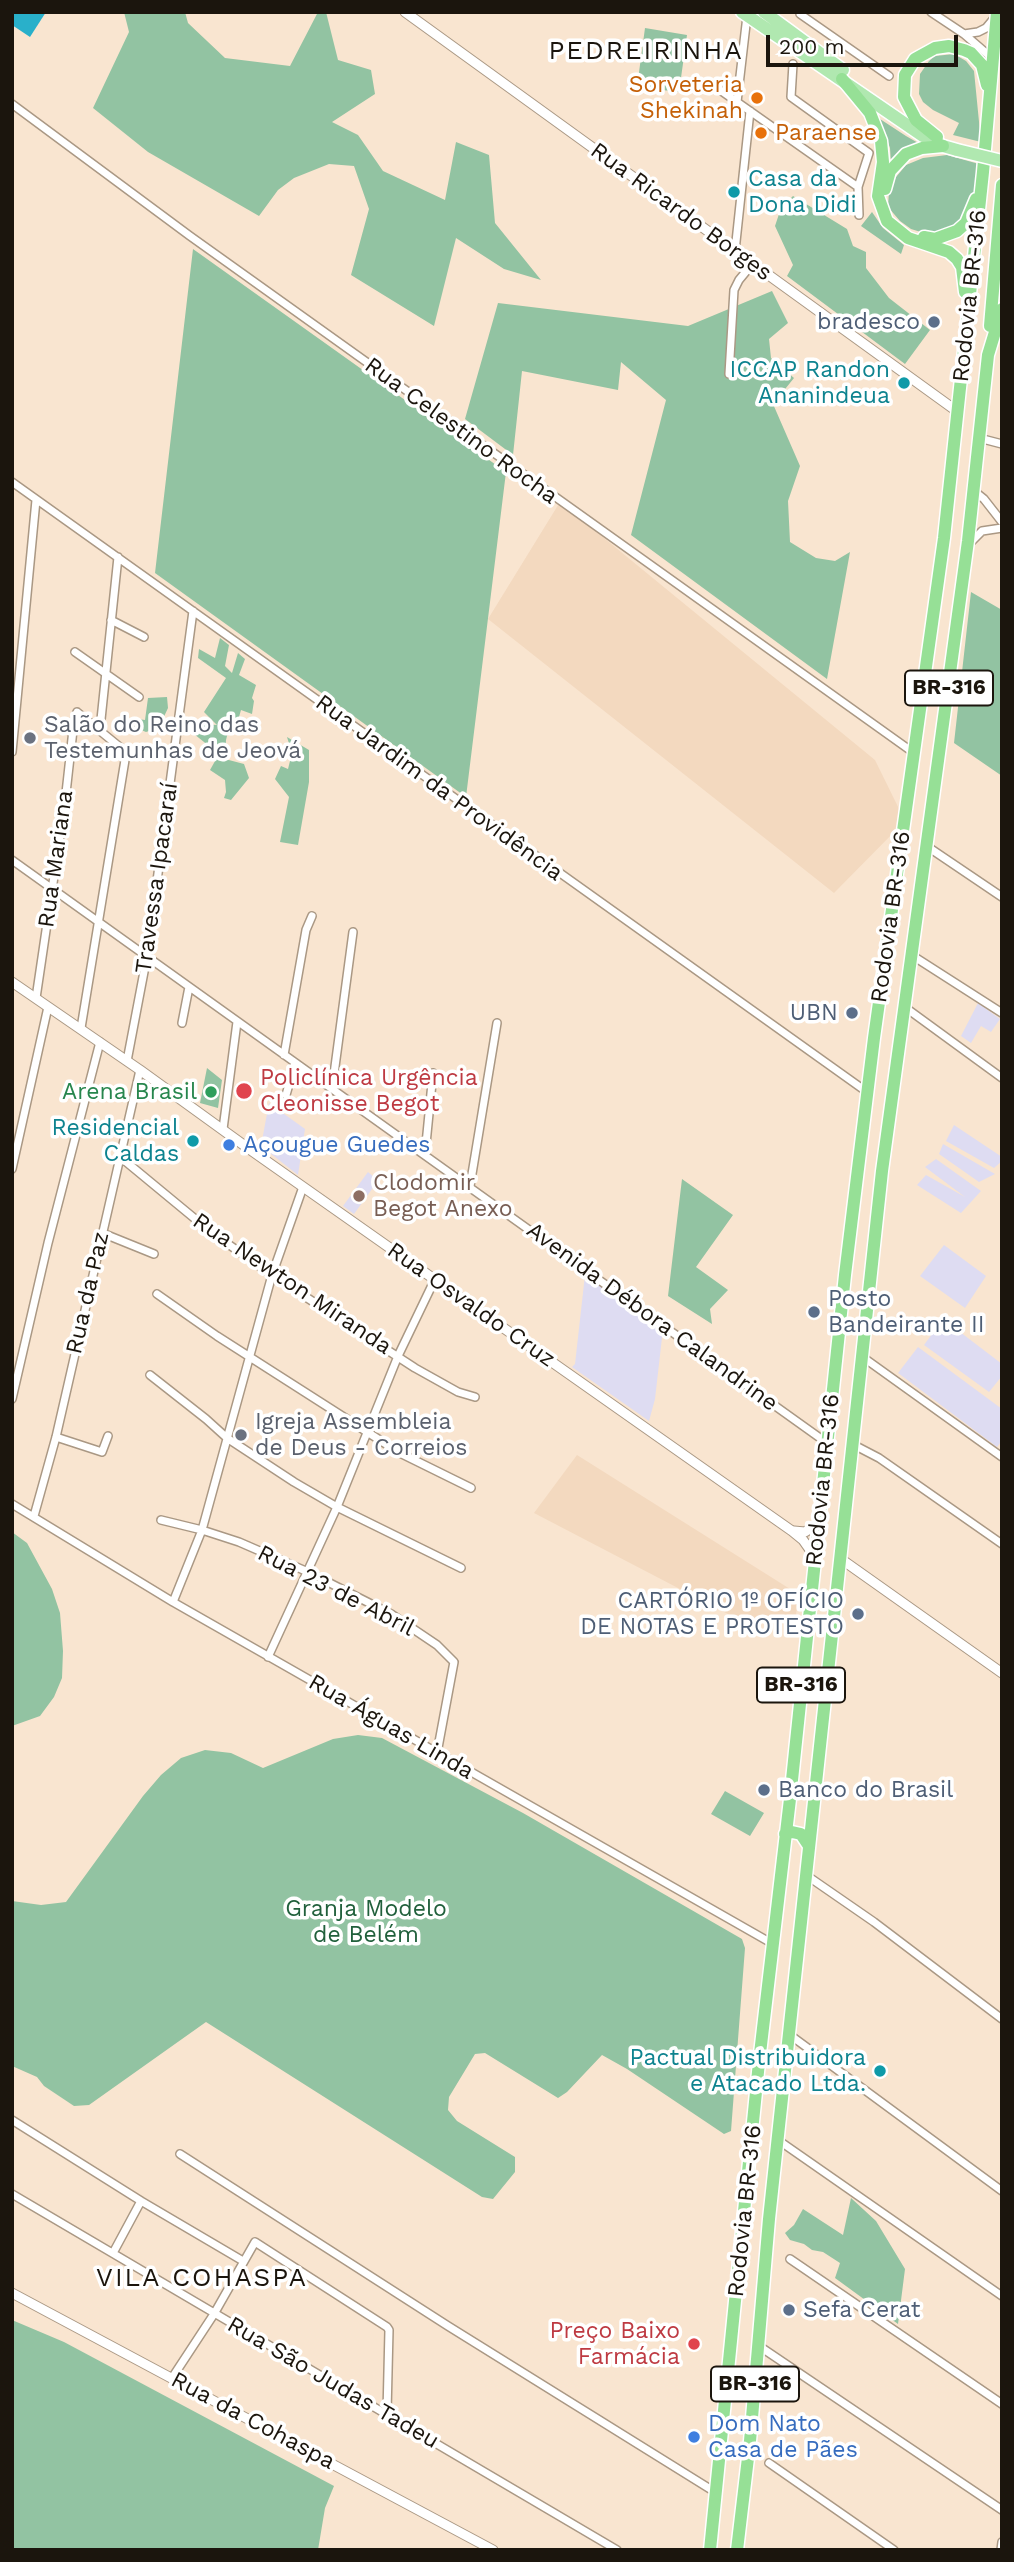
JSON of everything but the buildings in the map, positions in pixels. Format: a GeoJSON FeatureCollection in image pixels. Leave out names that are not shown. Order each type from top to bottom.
{"type":"FeatureCollection","features":[{"type":"Feature","properties":{"kind":"highway","name":"Rodovia BR-316"},"geometry":{"type":"LineString","coordinates":[[710,2550],[828,1427],[867,1092],[944,538],[984,172],[997,14]]}},
{"type":"Feature","properties":{"kind":"highway"},"geometry":{"type":"LineString","coordinates":[[984,172],[973,210],[966,223],[957,231],[935,239],[915,234],[898,223],[888,207],[887,179],[894,165],[906,154],[940,142],[916,120],[904,97],[905,75],[915,59],[935,48],[949,46],[971,53],[982,65],[987,78],[988,121]]}},
{"type":"Feature","properties":{"kind":"highway"},"geometry":{"type":"LineString","coordinates":[[842,79],[870,113],[881,141],[883,162],[877,190],[887,220],[908,238],[949,252],[957,258],[962,267],[965,286],[960,345],[965,353]]}},
{"type":"Feature","properties":{"kind":"highway","name":"Rodovia BR-316"},"geometry":{"type":"LineString","coordinates":[[988,355],[1002,185]]}},
{"type":"Feature","properties":{"kind":"highway"},"geometry":{"type":"LineString","coordinates":[[988,355],[1002,309]]}},
{"type":"Feature","properties":{"kind":"highway","name":"BR-316"},"geometry":{"type":"LineString","coordinates":[[967,547],[988,355]]}},
{"type":"Feature","properties":{"kind":"highway","name":"Rodovia BR-316"},"geometry":{"type":"LineString","coordinates":[[759,2346],[769,2218],[883,1171],[967,547]]}},
{"type":"Feature","properties":{"kind":"highway"},"geometry":{"type":"LineString","coordinates":[[790,1799],[796,1807],[804,1809],[814,1803]]}},
{"type":"Feature","properties":{"kind":"highway"},"geometry":{"type":"LineString","coordinates":[[785,1834],[801,1834],[809,1846]]}},
{"type":"Feature","properties":{"kind":"highway","name":"BR-316"},"geometry":{"type":"LineString","coordinates":[[737,2550],[759,2346]]}},
{"type":"Feature","properties":{"kind":"highway"},"geometry":{"type":"LineString","coordinates":[[729,2374],[736,2382],[755,2380]]}},
{"type":"Feature","properties":{"kind":"highway"},"geometry":{"type":"LineString","coordinates":[[726,2396],[739,2391],[754,2397]]}},
{"type":"Feature","properties":{"kind":"main road"},"geometry":{"type":"LineString","coordinates":[[764,12],[940,142]]}},
{"type":"Feature","properties":{"kind":"main road"},"geometry":{"type":"LineString","coordinates":[[745,14],[923,136],[1002,161]]}},
{"type":"Feature","properties":{"kind":"main road"},"geometry":{"type":"LineString","coordinates":[[958,147],[1002,156]]}},
{"type":"Feature","properties":{"kind":"street","name":"Rua Ricardo Borges"},"geometry":{"type":"LineString","coordinates":[[405,12],[958,412]]}},
{"type":"Feature","properties":{"kind":"street"},"geometry":{"type":"LineString","coordinates":[[931,12],[964,34],[993,60]]}},
{"type":"Feature","properties":{"kind":"street"},"geometry":{"type":"LineString","coordinates":[[800,13],[889,76]]}},
{"type":"Feature","properties":{"kind":"street"},"geometry":{"type":"LineString","coordinates":[[737,102],[745,14]]}},
{"type":"Feature","properties":{"kind":"street"},"geometry":{"type":"LineString","coordinates":[[964,34],[986,28],[997,14]]}},
{"type":"Feature","properties":{"kind":"street"},"geometry":{"type":"LineString","coordinates":[[793,64],[792,97],[868,152],[858,187],[859,215]]}},
{"type":"Feature","properties":{"kind":"street"},"geometry":{"type":"LineString","coordinates":[[720,90],[858,187]]}},
{"type":"Feature","properties":{"kind":"street","name":"Rua Celestino Rocha"},"geometry":{"type":"LineString","coordinates":[[12,104],[201,244],[914,753]]}},
{"type":"Feature","properties":{"kind":"street"},"geometry":{"type":"LineString","coordinates":[[736,251],[750,111]]}},
{"type":"Feature","properties":{"kind":"street"},"geometry":{"type":"LineString","coordinates":[[729,374],[734,290],[753,264]]}},
{"type":"Feature","properties":{"kind":"street"},"geometry":{"type":"LineString","coordinates":[[979,438],[1002,443]]}},
{"type":"Feature","properties":{"kind":"street","name":"Rua Jardim da Providência"},"geometry":{"type":"LineString","coordinates":[[12,482],[867,1092]]}},
{"type":"Feature","properties":{"kind":"street"},"geometry":{"type":"LineString","coordinates":[[974,491],[1002,522]]}},
{"type":"Feature","properties":{"kind":"street"},"geometry":{"type":"LineString","coordinates":[[12,752],[36,500]]}},
{"type":"Feature","properties":{"kind":"street"},"geometry":{"type":"LineString","coordinates":[[967,547],[982,531],[1002,528]]}},
{"type":"Feature","properties":{"kind":"street"},"geometry":{"type":"LineString","coordinates":[[81,1028],[125,760],[121,748],[100,729],[118,557]]}},
{"type":"Feature","properties":{"kind":"street","name":"Travessa Ipacaraí"},"geometry":{"type":"LineString","coordinates":[[127,1061],[147,956],[193,611]]}},
{"type":"Feature","properties":{"kind":"street"},"geometry":{"type":"LineString","coordinates":[[111,620],[144,637]]}},
{"type":"Feature","properties":{"kind":"street"},"geometry":{"type":"LineString","coordinates":[[75,652],[139,697]]}},
{"type":"Feature","properties":{"kind":"street","name":"Rua Mariana"},"geometry":{"type":"LineString","coordinates":[[36,999],[77,712],[100,729]]}},
{"type":"Feature","properties":{"kind":"street"},"geometry":{"type":"LineString","coordinates":[[928,847],[1002,897]]}},
{"type":"Feature","properties":{"kind":"street","name":"Avenida Débora Calandrine"},"geometry":{"type":"LineString","coordinates":[[12,860],[827,1443]]}},
{"type":"Feature","properties":{"kind":"street"},"geometry":{"type":"LineString","coordinates":[[284,1055],[306,930],[312,916]]}},
{"type":"Feature","properties":{"kind":"street"},"geometry":{"type":"LineString","coordinates":[[332,1089],[353,932]]}},
{"type":"Feature","properties":{"kind":"street"},"geometry":{"type":"LineString","coordinates":[[913,956],[1002,1013]]}},
{"type":"Feature","properties":{"kind":"street","name":"Rua Osvaldo Cruz"},"geometry":{"type":"LineString","coordinates":[[12,982],[792,1531],[803,1540],[814,1557]]}},
{"type":"Feature","properties":{"kind":"street"},"geometry":{"type":"LineString","coordinates":[[182,1023],[189,987]]}},
{"type":"Feature","properties":{"kind":"street"},"geometry":{"type":"LineString","coordinates":[[12,1169],[48,1007]]}},
{"type":"Feature","properties":{"kind":"street"},"geometry":{"type":"LineString","coordinates":[[906,1007],[1002,1078]]}},
{"type":"Feature","properties":{"kind":"street"},"geometry":{"type":"LineString","coordinates":[[223,1129],[237,1022]]}},
{"type":"Feature","properties":{"kind":"street"},"geometry":{"type":"LineString","coordinates":[[470,1186],[497,1023]]}},
{"type":"Feature","properties":{"kind":"street"},"geometry":{"type":"LineString","coordinates":[[12,1399],[54,1219],[100,1042]]}},
{"type":"Feature","properties":{"kind":"street"},"geometry":{"type":"LineString","coordinates":[[286,1096],[295,1063]]}},
{"type":"Feature","properties":{"kind":"street","name":"Rua da Paz"},"geometry":{"type":"LineString","coordinates":[[34,1516],[55,1437],[140,1070]]}},
{"type":"Feature","properties":{"kind":"street"},"geometry":{"type":"LineString","coordinates":[[425,1154],[433,1073]]}},
{"type":"Feature","properties":{"kind":"street","name":"Rua Newton Miranda"},"geometry":{"type":"LineString","coordinates":[[119,1156],[211,1232],[272,1275],[444,1384],[475,1397]]}},
{"type":"Feature","properties":{"kind":"street"},"geometry":{"type":"LineString","coordinates":[[173,1602],[202,1530],[248,1356],[272,1275],[303,1187]]}},
{"type":"Feature","properties":{"kind":"street"},"geometry":{"type":"LineString","coordinates":[[102,1233],[154,1254]]}},
{"type":"Feature","properties":{"kind":"street"},"geometry":{"type":"LineString","coordinates":[[268,1657],[337,1507],[398,1356],[435,1279]]}},
{"type":"Feature","properties":{"kind":"street"},"geometry":{"type":"LineString","coordinates":[[158,1294],[248,1356],[368,1432],[420,1463],[471,1488]]}},
{"type":"Feature","properties":{"kind":"street"},"geometry":{"type":"LineString","coordinates":[[864,1358],[1002,1457]]}},
{"type":"Feature","properties":{"kind":"street"},"geometry":{"type":"LineString","coordinates":[[150,1375],[227,1438],[337,1507],[461,1568]]}},
{"type":"Feature","properties":{"kind":"street"},"geometry":{"type":"LineString","coordinates":[[813,1433],[828,1427]]}},
{"type":"Feature","properties":{"kind":"street"},"geometry":{"type":"LineString","coordinates":[[55,1437],[102,1452],[108,1436]]}},
{"type":"Feature","properties":{"kind":"street"},"geometry":{"type":"LineString","coordinates":[[854,1445],[879,1458],[1002,1544]]}},
{"type":"Feature","properties":{"kind":"street","name":"Rua Águas Linda"},"geometry":{"type":"LineString","coordinates":[[12,1504],[268,1657],[773,1944]]}},
{"type":"Feature","properties":{"kind":"street","name":"Rua 23 de Abril"},"geometry":{"type":"LineString","coordinates":[[161,1520],[239,1542],[308,1573],[391,1615],[437,1645],[454,1662],[437,1753]]}},
{"type":"Feature","properties":{"kind":"street"},"geometry":{"type":"LineString","coordinates":[[792,1531],[806,1532],[818,1524]]}},
{"type":"Feature","properties":{"kind":"street"},"geometry":{"type":"LineString","coordinates":[[841,1559],[1002,1673]]}},
{"type":"Feature","properties":{"kind":"street"},"geometry":{"type":"LineString","coordinates":[[806,1875],[874,1922],[1002,2019]]}},
{"type":"Feature","properties":{"kind":"street"},"geometry":{"type":"LineString","coordinates":[[790,2035],[1002,2191]]}},
{"type":"Feature","properties":{"kind":"street"},"geometry":{"type":"LineString","coordinates":[[12,2120],[141,2201],[243,2260]]}},
{"type":"Feature","properties":{"kind":"street"},"geometry":{"type":"LineString","coordinates":[[778,2140],[1002,2296]]}},
{"type":"Feature","properties":{"kind":"street"},"geometry":{"type":"LineString","coordinates":[[180,2154],[448,2326],[715,2492]]}},
{"type":"Feature","properties":{"kind":"street","name":"Rua São Judas Tadeu"},"geometry":{"type":"LineString","coordinates":[[12,2194],[617,2550]]}},
{"type":"Feature","properties":{"kind":"street"},"geometry":{"type":"LineString","coordinates":[[114,2253],[141,2201]]}},
{"type":"Feature","properties":{"kind":"street"},"geometry":{"type":"LineString","coordinates":[[173,2378],[255,2242],[387,2327],[387,2413]]}},
{"type":"Feature","properties":{"kind":"street"},"geometry":{"type":"LineString","coordinates":[[790,2259],[1002,2404]]}},
{"type":"Feature","properties":{"kind":"street","name":"Rua da Cohaspa"},"geometry":{"type":"LineString","coordinates":[[12,2293],[493,2550]]}},
{"type":"Feature","properties":{"kind":"street"},"geometry":{"type":"LineString","coordinates":[[759,2346],[1002,2510]]}},
{"type":"Feature","properties":{"kind":"street"},"geometry":{"type":"LineString","coordinates":[[769,2463],[894,2550]]}},
{"type":"Feature","properties":{"kind":"street"},"geometry":{"type":"LineString","coordinates":[[1001,2550],[1002,2542]]}},
{"type":"Feature","properties":{"kind":"shaded area"},"geometry":{"type":"Polygon","coordinates":[[[560,502],[875,760],[905,821],[834,893],[488,619],[560,502]]]}},
{"type":"Feature","properties":{"kind":"shaded area"},"geometry":{"type":"Polygon","coordinates":[[[978,1003],[1000,1019],[991,1032],[981,1026],[971,1043],[961,1036],[978,1003]]]}},
{"type":"Feature","properties":{"kind":"shaded area"},"geometry":{"type":"Polygon","coordinates":[[[269,1103],[305,1129],[298,1175],[261,1146],[269,1103]]]}},
{"type":"Feature","properties":{"kind":"shaded area"},"geometry":{"type":"Polygon","coordinates":[[[954,1125],[1002,1157],[1002,1161],[994,1168],[946,1141],[954,1125]]]}},
{"type":"Feature","properties":{"kind":"shaded area"},"geometry":{"type":"Polygon","coordinates":[[[943,1144],[995,1174],[979,1182],[939,1154],[943,1144]]]}},
{"type":"Feature","properties":{"kind":"shaded area"},"geometry":{"type":"Polygon","coordinates":[[[936,1159],[981,1191],[961,1213],[917,1185],[926,1175],[965,1197],[925,1167],[936,1159]]]}},
{"type":"Feature","properties":{"kind":"shaded area","name":"Clodomir Begot Anexo"},"geometry":{"type":"Polygon","coordinates":[[[368,1172],[375,1178],[375,1185],[354,1214],[343,1206],[368,1172]]]}},
{"type":"Feature","properties":{"kind":"shaded area"},"geometry":{"type":"Polygon","coordinates":[[[944,1245],[986,1276],[965,1308],[920,1276],[944,1245]]]}},
{"type":"Feature","properties":{"kind":"shaded area"},"geometry":{"type":"Polygon","coordinates":[[[585,1275],[663,1329],[655,1399],[649,1421],[572,1367],[575,1364],[585,1275]]]}},
{"type":"Feature","properties":{"kind":"shaded area"},"geometry":{"type":"Polygon","coordinates":[[[943,1319],[1002,1364],[1002,1376],[989,1392],[924,1345],[943,1319]]]}},
{"type":"Feature","properties":{"kind":"shaded area"},"geometry":{"type":"Polygon","coordinates":[[[918,1347],[1002,1409],[1002,1441],[997,1447],[898,1373],[918,1347]]]}},
{"type":"Feature","properties":{"kind":"shaded area"},"geometry":{"type":"Polygon","coordinates":[[[577,1455],[798,1594],[796,1616],[749,1625],[534,1513],[577,1455]]]}},
{"type":"Feature","properties":{"kind":"green space"},"geometry":{"type":"Polygon","coordinates":[[[124,12],[185,12],[188,23],[225,58],[290,66],[318,12],[326,12],[338,60],[371,70],[375,94],[332,122],[358,135],[383,171],[445,200],[456,142],[489,155],[495,223],[541,280],[504,269],[456,238],[434,326],[351,275],[369,209],[354,166],[329,164],[294,178],[278,190],[259,216],[148,152],[93,108],[129,32],[124,12]]]}},
{"type":"Feature","properties":{"kind":"green space"},"geometry":{"type":"Polygon","coordinates":[[[645,28],[687,35],[679,92],[637,87],[645,28]]]}},
{"type":"Feature","properties":{"kind":"green space"},"geometry":{"type":"Polygon","coordinates":[[[954,54],[966,61],[974,71],[981,142],[953,135],[959,123],[933,110],[923,102],[919,94],[920,74],[929,61],[935,56],[954,54]]]}},
{"type":"Feature","properties":{"kind":"green space"},"geometry":{"type":"Polygon","coordinates":[[[880,119],[920,144],[891,164],[890,148],[880,119]]]}},
{"type":"Feature","properties":{"kind":"green space"},"geometry":{"type":"Polygon","coordinates":[[[947,155],[979,164],[979,178],[971,208],[955,229],[943,233],[924,233],[911,229],[888,207],[889,191],[906,165],[923,158],[947,155]]]}},
{"type":"Feature","properties":{"kind":"green space"},"geometry":{"type":"Polygon","coordinates":[[[793,196],[847,229],[853,246],[866,252],[866,268],[889,298],[930,330],[905,364],[787,276],[793,265],[775,226],[781,208],[793,196]]]}},
{"type":"Feature","properties":{"kind":"green space"},"geometry":{"type":"Polygon","coordinates":[[[872,212],[883,228],[904,245],[901,254],[861,226],[872,212]]]}},
{"type":"Feature","properties":{"kind":"green space"},"geometry":{"type":"Polygon","coordinates":[[[193,249],[506,472],[466,797],[155,573],[193,249]]]}},
{"type":"Feature","properties":{"kind":"green space"},"geometry":{"type":"Polygon","coordinates":[[[772,291],[788,323],[769,339],[771,358],[794,378],[773,404],[800,466],[788,501],[790,542],[816,558],[835,561],[850,552],[827,679],[631,535],[666,400],[621,362],[618,390],[522,371],[513,455],[465,419],[498,303],[688,326],[772,291]]]}},
{"type":"Feature","properties":{"kind":"green space"},"geometry":{"type":"Polygon","coordinates":[[[971,592],[1002,610],[1002,776],[954,743],[971,592]]]}},
{"type":"Feature","properties":{"kind":"green space"},"geometry":{"type":"Polygon","coordinates":[[[220,638],[229,645],[225,666],[232,673],[238,653],[245,659],[239,675],[256,685],[252,698],[252,714],[241,710],[237,724],[230,724],[226,740],[225,759],[244,764],[249,778],[231,800],[224,798],[225,780],[210,770],[219,754],[189,730],[198,731],[203,724],[217,725],[204,712],[226,678],[198,658],[199,649],[215,658],[220,638]]]}},
{"type":"Feature","properties":{"kind":"green space"},"geometry":{"type":"Polygon","coordinates":[[[167,697],[168,708],[161,723],[154,720],[158,728],[146,732],[134,727],[138,719],[145,720],[148,698],[167,697]]]}},
{"type":"Feature","properties":{"kind":"green space"},"geometry":{"type":"Polygon","coordinates":[[[287,737],[309,750],[309,782],[298,845],[280,842],[289,797],[275,779],[281,766],[288,769],[292,753],[287,737]]]}},
{"type":"Feature","properties":{"kind":"green space","name":"Arena Brasil"},"geometry":{"type":"Polygon","coordinates":[[[207,1068],[222,1080],[218,1108],[200,1103],[207,1068]]]}},
{"type":"Feature","properties":{"kind":"green space"},"geometry":{"type":"Polygon","coordinates":[[[682,1179],[733,1215],[696,1267],[728,1290],[710,1309],[712,1324],[668,1296],[682,1179]]]}},
{"type":"Feature","properties":{"kind":"green space"},"geometry":{"type":"Polygon","coordinates":[[[12,1532],[27,1543],[52,1589],[60,1613],[63,1651],[62,1678],[54,1697],[40,1716],[12,1726],[12,1532]]]}},
{"type":"Feature","properties":{"kind":"green space","name":"Granja Modelo de Belém"},"geometry":{"type":"Polygon","coordinates":[[[358,1735],[382,1738],[523,1813],[742,1939],[745,1948],[731,2131],[724,2134],[602,2055],[558,2098],[485,2053],[475,2054],[449,2097],[448,2110],[457,2121],[515,2157],[515,2172],[493,2199],[482,2197],[206,2022],[89,2105],[74,2106],[44,2086],[37,2077],[12,2066],[12,1901],[41,1905],[66,1902],[143,1796],[161,1775],[181,1758],[205,1750],[231,1753],[263,1768],[333,1739],[358,1735]]]}},
{"type":"Feature","properties":{"kind":"green space"},"geometry":{"type":"Polygon","coordinates":[[[725,1791],[764,1813],[750,1836],[711,1814],[725,1791]]]}},
{"type":"Feature","properties":{"kind":"green space"},"geometry":{"type":"Polygon","coordinates":[[[851,2198],[876,2221],[905,2269],[898,2324],[835,2278],[840,2263],[823,2252],[790,2240],[785,2233],[794,2225],[803,2209],[843,2235],[851,2198]]]}},
{"type":"Feature","properties":{"kind":"green space"},"geometry":{"type":"Polygon","coordinates":[[[12,2320],[64,2342],[334,2486],[325,2508],[318,2550],[12,2550],[12,2320]]]}},
{"type":"Feature","properties":{"kind":"water"},"geometry":{"type":"Polygon","coordinates":[[[12,12],[46,12],[30,37],[12,25],[12,12]]]}},
{"type":"Feature","properties":{"kind":"place","name":"Sorveteria Shekinah"},"geometry":{"type":"Point","coordinates":[757,98]}},
{"type":"Feature","properties":{"kind":"place","name":"Paraense"},"geometry":{"type":"Point","coordinates":[761,133]}},
{"type":"Feature","properties":{"kind":"place","name":"Casa da Dona Didi"},"geometry":{"type":"Point","coordinates":[734,192]}},
{"type":"Feature","properties":{"kind":"place","name":"bradesco"},"geometry":{"type":"Point","coordinates":[934,322]}},
{"type":"Feature","properties":{"kind":"place","name":"ICCAP Randon Ananindeua"},"geometry":{"type":"Point","coordinates":[904,383]}},
{"type":"Feature","properties":{"kind":"place","name":"Salão do Reino das Testemunhas de Jeová"},"geometry":{"type":"Point","coordinates":[30,738]}},
{"type":"Feature","properties":{"kind":"place","name":"UBN"},"geometry":{"type":"Point","coordinates":[852,1013]}},
{"type":"Feature","properties":{"kind":"place","name":"Policlínica Urgência Cleonisse Begot"},"geometry":{"type":"Point","coordinates":[244,1091]}},
{"type":"Feature","properties":{"kind":"place","name":"Arena Brasil"},"geometry":{"type":"Point","coordinates":[211,1092]}},
{"type":"Feature","properties":{"kind":"place","name":"Residencial Caldas"},"geometry":{"type":"Point","coordinates":[193,1141]}},
{"type":"Feature","properties":{"kind":"place","name":"Açougue Guedes"},"geometry":{"type":"Point","coordinates":[229,1145]}},
{"type":"Feature","properties":{"kind":"place","name":"Clodomir Begot Anexo"},"geometry":{"type":"Point","coordinates":[359,1196]}},
{"type":"Feature","properties":{"kind":"place","name":"Posto Bandeirante II"},"geometry":{"type":"Point","coordinates":[814,1312]}},
{"type":"Feature","properties":{"kind":"place","name":"Igreja Assembleia de Deus - Correios"},"geometry":{"type":"Point","coordinates":[241,1435]}},
{"type":"Feature","properties":{"kind":"place","name":"CARTÓRIO 1º OFÍCIO DE NOTAS E PROTESTO"},"geometry":{"type":"Point","coordinates":[858,1614]}},
{"type":"Feature","properties":{"kind":"place","name":"Banco do Brasil"},"geometry":{"type":"Point","coordinates":[764,1790]}},
{"type":"Feature","properties":{"kind":"place","name":"Pactual Distribuidora e Atacado Ltda."},"geometry":{"type":"Point","coordinates":[880,2071]}},
{"type":"Feature","properties":{"kind":"place","name":"Sefa Cerat"},"geometry":{"type":"Point","coordinates":[789,2310]}},
{"type":"Feature","properties":{"kind":"place","name":"Preço Baixo Farmácia"},"geometry":{"type":"Point","coordinates":[694,2344]}},
{"type":"Feature","properties":{"kind":"place","name":"Dom Nato Casa de Pães"},"geometry":{"type":"Point","coordinates":[694,2437]}},
{"type":"Feature","properties":{"kind":"district","name":"PEDREIRINHA"},"geometry":{"type":"Point","coordinates":[646,51]}},
{"type":"Feature","properties":{"kind":"district","name":"VILA COHASPA"},"geometry":{"type":"Point","coordinates":[202,2278]}}]}
